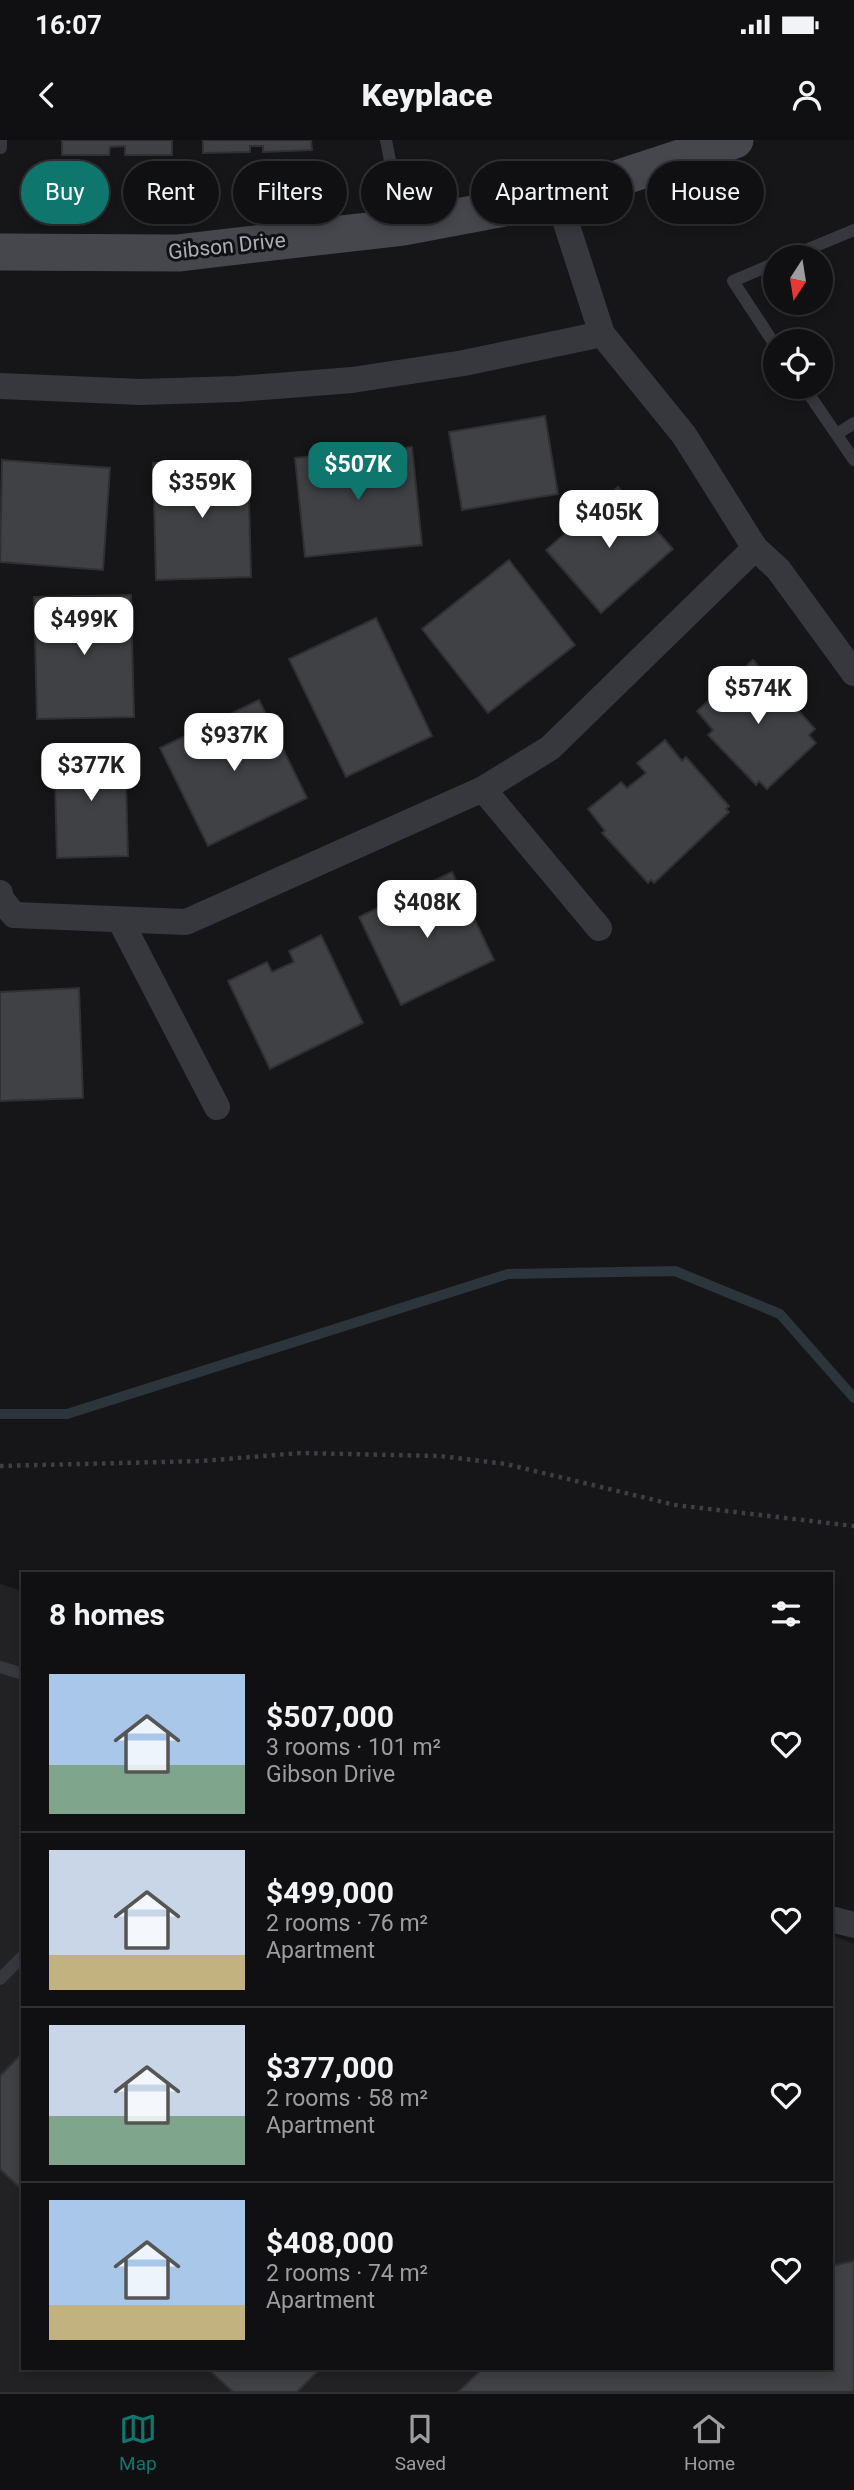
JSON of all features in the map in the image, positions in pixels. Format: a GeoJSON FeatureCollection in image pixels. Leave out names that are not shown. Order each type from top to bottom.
{"type":"FeatureCollection","features":[{"type":"Feature","properties":{"kind":"street","name":"Gibson Drive"},"geometry":{"type":"LineString","coordinates":[[633,173],[735,140]]}},
{"type":"Feature","properties":{"kind":"street","name":"Gibson Drive"},"geometry":{"type":"LineString","coordinates":[[0,252],[178,253],[403,227],[471,214]]}},
{"type":"Feature","properties":{"kind":"street"},"geometry":{"type":"LineString","coordinates":[[566,224],[602,334],[684,435],[754,548],[778,569],[854,673]]}},
{"type":"Feature","properties":{"kind":"street"},"geometry":{"type":"LineString","coordinates":[[0,386],[141,392],[237,389],[352,380],[464,363],[602,334]]}},
{"type":"Feature","properties":{"kind":"street"},"geometry":{"type":"LineString","coordinates":[[0,893],[1,899],[14,915],[186,922],[483,789],[550,748],[754,548]]}},
{"type":"Feature","properties":{"kind":"street"},"geometry":{"type":"LineString","coordinates":[[483,789],[599,928]]}},
{"type":"Feature","properties":{"kind":"street"},"geometry":{"type":"LineString","coordinates":[[120,919],[216,1107]]}},
{"type":"Feature","properties":{"kind":"street"},"geometry":{"type":"LineString","coordinates":[[833,1920],[854,1925]]}},
{"type":"Feature","properties":{"kind":"lane"},"geometry":{"type":"LineString","coordinates":[[1,140],[1,148]]}},
{"type":"Feature","properties":{"kind":"lane"},"geometry":{"type":"LineString","coordinates":[[386,140],[403,227]]}},
{"type":"Feature","properties":{"kind":"lane"},"geometry":{"type":"LineString","coordinates":[[818,245],[854,230]]}},
{"type":"Feature","properties":{"kind":"lane"},"geometry":{"type":"LineString","coordinates":[[763,268],[733,281],[764,329]]}},
{"type":"Feature","properties":{"kind":"lane"},"geometry":{"type":"LineString","coordinates":[[812,399],[854,460]]}},
{"type":"Feature","properties":{"kind":"lane"},"geometry":{"type":"LineString","coordinates":[[837,434],[854,423]]}},
{"type":"Feature","properties":{"kind":"lane"},"geometry":{"type":"LineString","coordinates":[[0,1667],[21,1673]]}},
{"type":"Feature","properties":{"kind":"lane"},"geometry":{"type":"LineString","coordinates":[[0,1979],[21,1958]]}},
{"type":"Feature","properties":{"kind":"path"},"geometry":{"type":"LineString","coordinates":[[0,1466],[202,1461],[300,1453],[440,1456],[506,1464],[675,1505],[854,1526]]}},
{"type":"Feature","properties":{"kind":"shaded area"},"geometry":{"type":"Polygon","coordinates":[[[0,1584],[21,1590],[21,2370],[833,2370],[833,1936],[854,1944],[854,2392],[0,2392],[0,1584]]]}},
{"type":"Feature","properties":{"kind":"building"},"geometry":{"type":"Polygon","coordinates":[[[62,140],[172,140],[172,155],[125,155],[125,146],[110,147],[109,155],[62,155],[62,140]]]}},
{"type":"Feature","properties":{"kind":"building"},"geometry":{"type":"Polygon","coordinates":[[[203,140],[311,140],[312,150],[263,152],[263,146],[250,146],[250,152],[203,153],[203,140]]]}},
{"type":"Feature","properties":{"kind":"building"},"geometry":{"type":"Polygon","coordinates":[[[545,416],[558,494],[462,510],[449,432],[545,416]]]}},
{"type":"Feature","properties":{"kind":"building"},"geometry":{"type":"Polygon","coordinates":[[[412,447],[422,545],[305,557],[295,458],[412,447]]]}},
{"type":"Feature","properties":{"kind":"building"},"geometry":{"type":"Polygon","coordinates":[[[2,460],[110,468],[103,570],[0,562],[2,460]]]}},
{"type":"Feature","properties":{"kind":"building"},"geometry":{"type":"Polygon","coordinates":[[[248,461],[251,577],[156,580],[153,463],[248,461]]]}},
{"type":"Feature","properties":{"kind":"building"},"geometry":{"type":"Polygon","coordinates":[[[618,487],[673,549],[601,613],[546,550],[618,487]]]}},
{"type":"Feature","properties":{"kind":"building"},"geometry":{"type":"Polygon","coordinates":[[[509,560],[575,645],[488,713],[422,629],[509,560]]]}},
{"type":"Feature","properties":{"kind":"building"},"geometry":{"type":"Polygon","coordinates":[[[131,595],[134,717],[37,719],[34,597],[131,595]]]}},
{"type":"Feature","properties":{"kind":"building"},"geometry":{"type":"Polygon","coordinates":[[[376,618],[432,736],[346,777],[289,659],[376,618]]]}},
{"type":"Feature","properties":{"kind":"building"},"geometry":{"type":"Polygon","coordinates":[[[753,660],[815,729],[809,735],[816,743],[767,789],[759,781],[756,785],[708,735],[713,730],[697,711],[753,660]]]}},
{"type":"Feature","properties":{"kind":"building"},"geometry":{"type":"Polygon","coordinates":[[[259,700],[307,798],[208,846],[160,748],[259,700]]]}},
{"type":"Feature","properties":{"kind":"building"},"geometry":{"type":"Polygon","coordinates":[[[665,740],[682,761],[686,757],[729,806],[726,809],[729,812],[654,883],[651,880],[648,883],[602,833],[605,831],[588,809],[621,782],[627,788],[646,773],[637,763],[665,740]]]}},
{"type":"Feature","properties":{"kind":"building"},"geometry":{"type":"Polygon","coordinates":[[[125,748],[128,856],[57,858],[54,749],[125,748]]]}},
{"type":"Feature","properties":{"kind":"building"},"geometry":{"type":"Polygon","coordinates":[[[452,872],[494,960],[401,1005],[359,917],[398,898],[403,909],[425,898],[420,887],[452,872]]]}},
{"type":"Feature","properties":{"kind":"building"},"geometry":{"type":"Polygon","coordinates":[[[321,935],[363,1023],[270,1069],[228,981],[267,962],[272,972],[294,962],[289,951],[321,935]]]}},
{"type":"Feature","properties":{"kind":"building"},"geometry":{"type":"Polygon","coordinates":[[[79,988],[83,1098],[0,1101],[0,992],[79,988]]]}},
{"type":"Feature","properties":{"kind":"building"},"geometry":{"type":"Polygon","coordinates":[[[21,2054],[21,2189],[0,2169],[0,2076],[21,2054]]]}},
{"type":"Feature","properties":{"kind":"building"},"geometry":{"type":"Polygon","coordinates":[[[854,2261],[854,2392],[458,2392],[478,2370],[833,2370],[833,2266],[854,2261]]]}},
{"type":"Feature","properties":{"kind":"building"},"geometry":{"type":"Polygon","coordinates":[[[209,2370],[319,2370],[297,2392],[233,2392],[209,2370]]]}},
{"type":"Feature","properties":{"kind":"waterway"},"geometry":{"type":"LineString","coordinates":[[0,1414],[67,1414],[508,1274],[675,1271],[780,1314],[854,1398]]}}]}
